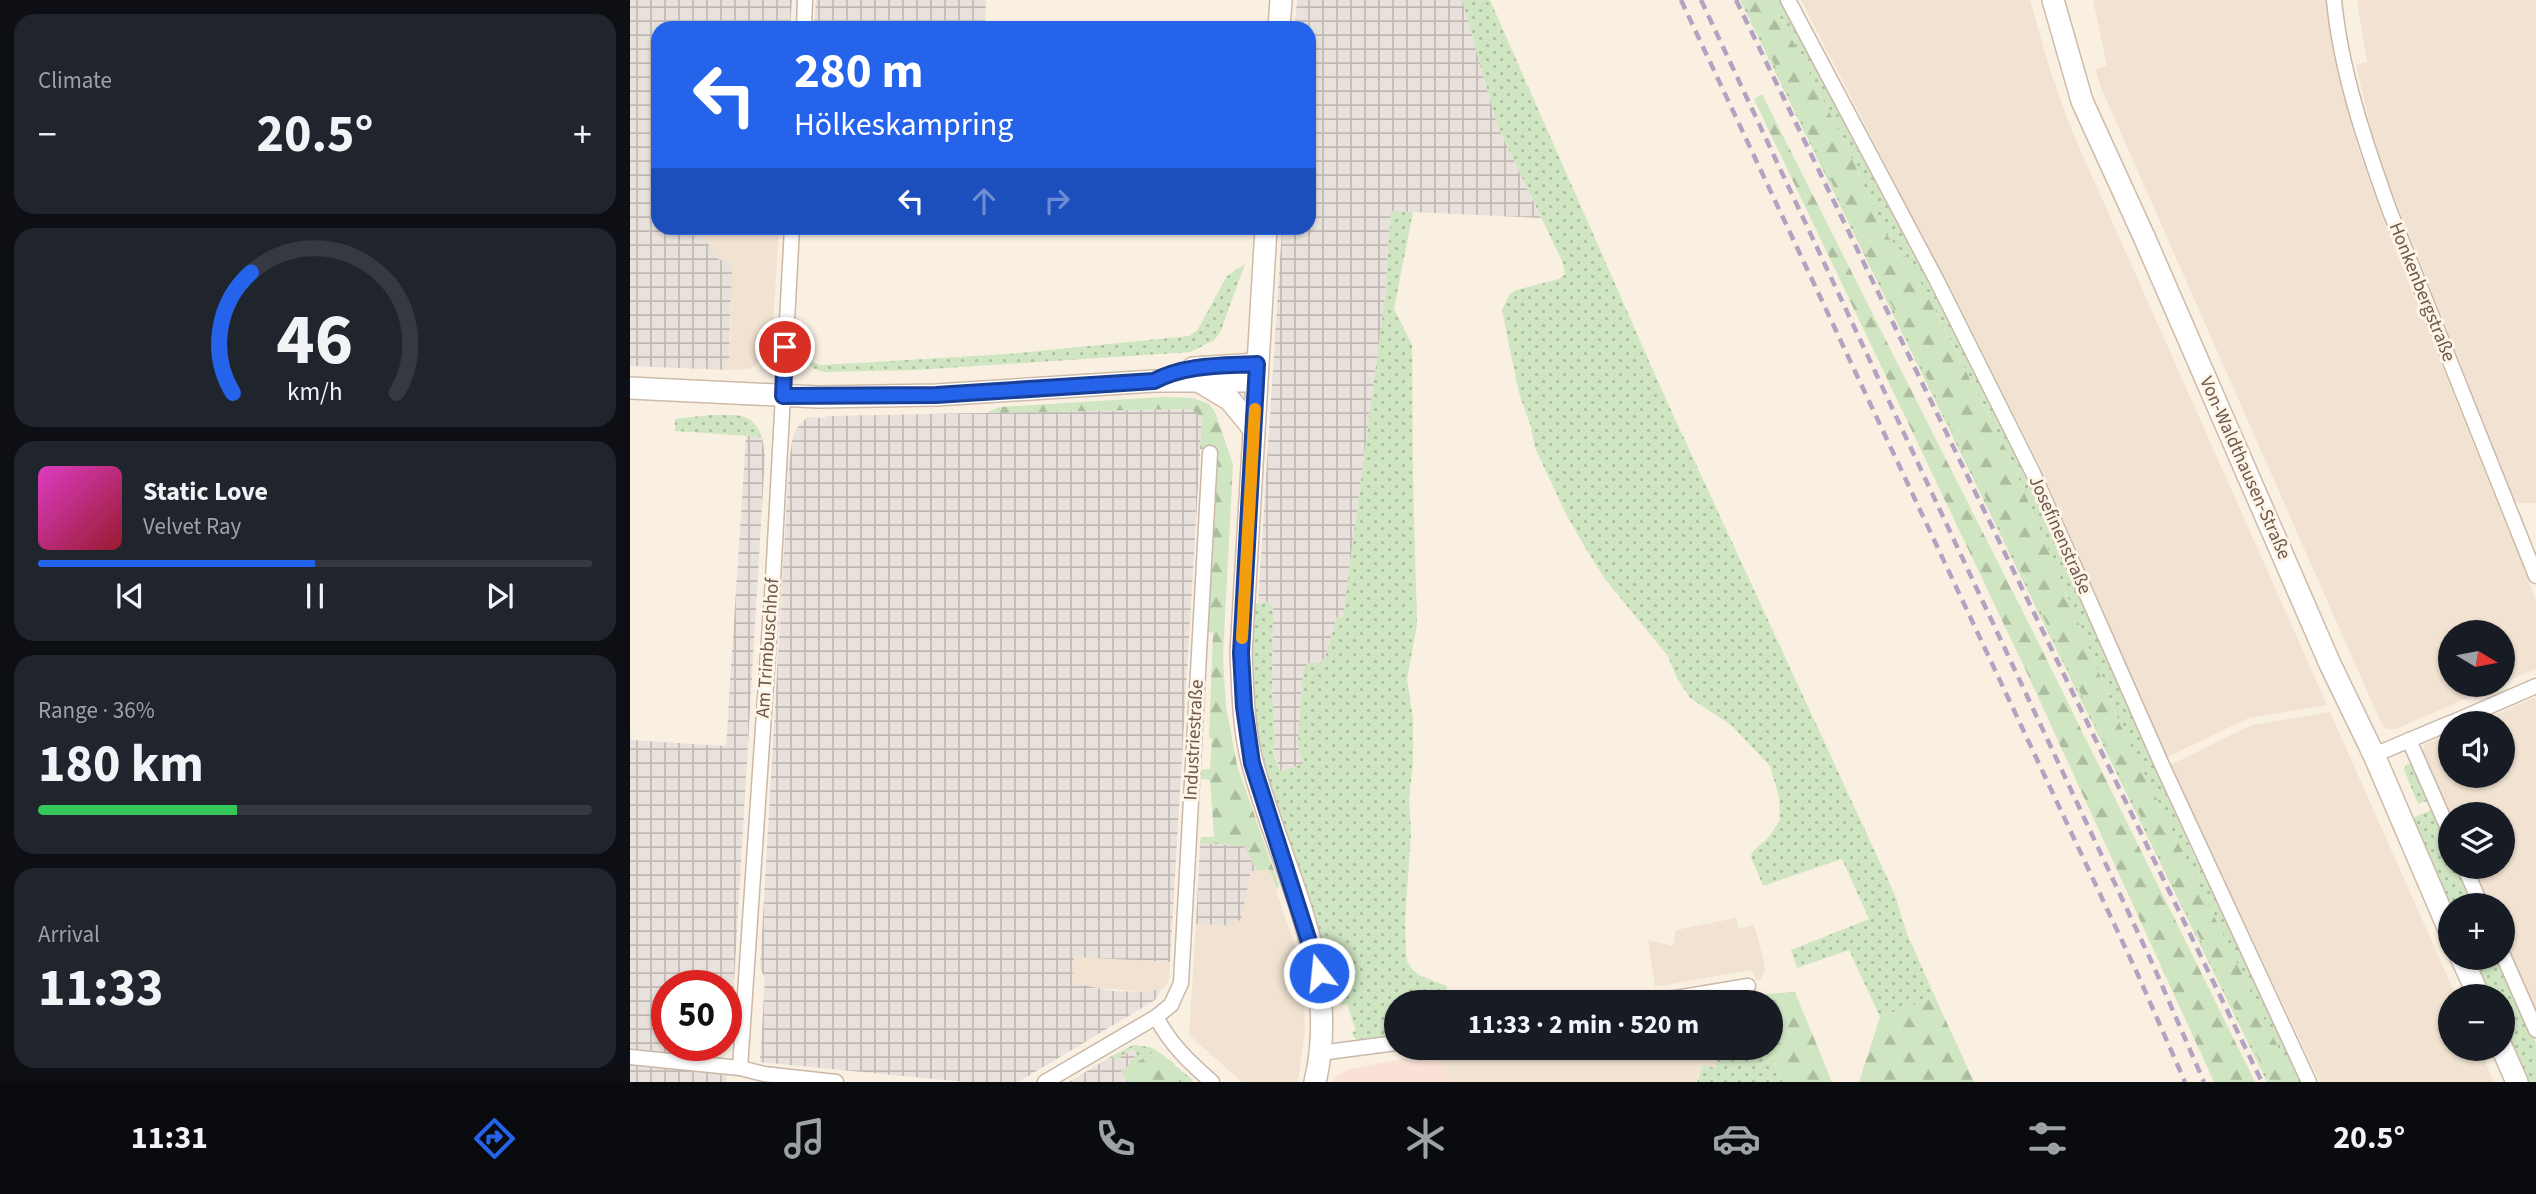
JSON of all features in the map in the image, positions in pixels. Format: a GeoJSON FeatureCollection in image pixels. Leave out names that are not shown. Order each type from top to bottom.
{"type":"FeatureCollection","features":[{"type":"Feature","properties":{"kind":"main road"},"geometry":{"type":"LineString","coordinates":[[1280,21],[1281,0]]}},
{"type":"Feature","properties":{"kind":"main road","name":"Von-Waldthausen-Straße"},"geometry":{"type":"LineString","coordinates":[[2053,0],[2082,101],[2146,239],[2330,664],[2374,755],[2438,904]]}},
{"type":"Feature","properties":{"kind":"main road"},"geometry":{"type":"LineString","coordinates":[[1266,235],[1241,653],[1244,707],[1252,763],[1319,973],[1323,1018],[1315,1082]]}},
{"type":"Feature","properties":{"kind":"main road"},"geometry":{"type":"LineString","coordinates":[[1154,381],[1170,372],[1196,368],[1257,372]]}},
{"type":"Feature","properties":{"kind":"main road"},"geometry":{"type":"LineString","coordinates":[[630,388],[783,396],[936,395],[1154,381],[1197,381],[1257,372]]}},
{"type":"Feature","properties":{"kind":"main road"},"geometry":{"type":"LineString","coordinates":[[1197,381],[1230,400],[1253,428]]}},
{"type":"Feature","properties":{"kind":"main road"},"geometry":{"type":"LineString","coordinates":[[2508,1061],[2517,1082]]}},
{"type":"Feature","properties":{"kind":"street"},"geometry":{"type":"LineString","coordinates":[[804,21],[805,0]]}},
{"type":"Feature","properties":{"kind":"street","name":"Josefinenstraße"},"geometry":{"type":"LineString","coordinates":[[1788,0],[1936,279],[2033,473],[2162,765],[2309,1082]]}},
{"type":"Feature","properties":{"kind":"street","name":"Honkenbergstraße"},"geometry":{"type":"LineString","coordinates":[[2334,0],[2346,71],[2367,148],[2536,576]]}},
{"type":"Feature","properties":{"kind":"street","name":"Am Trimbuschhof"},"geometry":{"type":"LineString","coordinates":[[740,1068],[792,235]]}},
{"type":"Feature","properties":{"kind":"street","name":"Industriestraße"},"geometry":{"type":"LineString","coordinates":[[1045,1082],[1156,1017],[1171,1005],[1181,983],[1210,453]]}},
{"type":"Feature","properties":{"kind":"street"},"geometry":{"type":"LineString","coordinates":[[2478,711],[2536,686]]}},
{"type":"Feature","properties":{"kind":"street"},"geometry":{"type":"LineString","coordinates":[[2374,755],[2438,728]]}},
{"type":"Feature","properties":{"kind":"street"},"geometry":{"type":"LineString","coordinates":[[2409,740],[2438,806]]}},
{"type":"Feature","properties":{"kind":"street"},"geometry":{"type":"LineString","coordinates":[[2510,970],[2536,1030]]}},
{"type":"Feature","properties":{"kind":"street"},"geometry":{"type":"LineString","coordinates":[[1724,990],[1748,986]]}},
{"type":"Feature","properties":{"kind":"street"},"geometry":{"type":"LineString","coordinates":[[1156,1017],[1185,1060],[1212,1082]]}},
{"type":"Feature","properties":{"kind":"street"},"geometry":{"type":"LineString","coordinates":[[1320,1053],[1384,1044]]}},
{"type":"Feature","properties":{"kind":"street"},"geometry":{"type":"LineString","coordinates":[[630,1057],[740,1068],[764,1074],[836,1082]]}},
{"type":"Feature","properties":{"kind":"shaded area"},"geometry":{"type":"Polygon","coordinates":[[[630,0],[792,0],[790,21],[651,21],[651,235],[700,236],[718,259],[732,263],[729,360],[726,360],[725,370],[630,366],[630,0]]]}},
{"type":"Feature","properties":{"kind":"shaded area"},"geometry":{"type":"Polygon","coordinates":[[[816,0],[986,0],[985,21],[814,21],[816,0]]]}},
{"type":"Feature","properties":{"kind":"shaded area"},"geometry":{"type":"Polygon","coordinates":[[[1297,0],[1462,0],[1498,127],[1541,218],[1391,211],[1385,297],[1343,617],[1337,617],[1325,657],[1320,663],[1303,670],[1298,745],[1303,764],[1280,771],[1272,745],[1275,740],[1272,687],[1273,609],[1266,601],[1258,602],[1282,235],[1316,235],[1316,21],[1296,21],[1297,0]]]}},
{"type":"Feature","properties":{"kind":"shaded area"},"geometry":{"type":"Polygon","coordinates":[[[1801,0],[2030,0],[2050,70],[2071,129],[2327,705],[2249,718],[2167,757],[2041,468],[1801,0]]]}},
{"type":"Feature","properties":{"kind":"shaded area"},"geometry":{"type":"Polygon","coordinates":[[[2093,0],[2327,0],[2343,92],[2357,145],[2381,214],[2536,600],[2536,669],[2515,678],[2515,620],[2438,620],[2438,697],[2470,697],[2396,729],[2388,729],[2382,725],[2102,90],[2095,69],[2107,66],[2093,0]]]}},
{"type":"Feature","properties":{"kind":"shaded area"},"geometry":{"type":"Polygon","coordinates":[[[2357,0],[2536,0],[2536,503],[2516,503],[2385,174],[2356,65],[2367,62],[2357,0]]]}},
{"type":"Feature","properties":{"kind":"shaded area"},"geometry":{"type":"Polygon","coordinates":[[[689,235],[779,235],[772,341],[763,360],[750,369],[725,370],[726,360],[729,359],[731,329],[731,262],[722,261],[716,257],[715,252],[689,235]]]}},
{"type":"Feature","properties":{"kind":"shaded area"},"geometry":{"type":"Polygon","coordinates":[[[1191,409],[1202,418],[1170,962],[1074,957],[1072,983],[1113,991],[1149,992],[1162,988],[1155,1000],[1018,1082],[965,1082],[760,1062],[765,978],[760,969],[789,463],[793,435],[800,424],[808,417],[826,416],[1191,409]]]}},
{"type":"Feature","properties":{"kind":"shaded area"},"geometry":{"type":"Polygon","coordinates":[[[746,436],[762,437],[765,456],[735,970],[651,970],[651,1051],[630,1049],[630,733],[631,740],[726,746],[746,436]]]}},
{"type":"Feature","properties":{"kind":"shaded area"},"geometry":{"type":"Polygon","coordinates":[[[2536,697],[2536,1014],[2515,966],[2515,893],[2482,893],[2476,879],[2515,879],[2515,802],[2442,802],[2421,754],[2425,744],[2438,739],[2438,788],[2515,788],[2515,711],[2503,711],[2536,697]]]}},
{"type":"Feature","properties":{"kind":"shaded area"},"geometry":{"type":"Polygon","coordinates":[[[2330,712],[2438,955],[2438,970],[2444,970],[2451,984],[2438,984],[2438,1061],[2485,1061],[2494,1082],[2320,1082],[2170,765],[2252,725],[2330,712]]]}},
{"type":"Feature","properties":{"kind":"shaded area"},"geometry":{"type":"Polygon","coordinates":[[[1200,843],[1244,846],[1257,871],[1251,871],[1241,921],[1234,920],[1234,926],[1196,924],[1200,843]]]}},
{"type":"Feature","properties":{"kind":"shaded area"},"geometry":{"type":"Polygon","coordinates":[[[1269,869],[1303,970],[1305,1030],[1298,1082],[1242,1082],[1189,1035],[1196,924],[1234,926],[1234,920],[1241,921],[1251,871],[1269,869]]]}},
{"type":"Feature","properties":{"kind":"shaded area"},"geometry":{"type":"Polygon","coordinates":[[[1736,918],[1738,929],[1754,925],[1764,961],[1765,971],[1760,980],[1757,981],[1751,970],[1655,987],[1648,940],[1673,946],[1676,930],[1736,918]]]}},
{"type":"Feature","properties":{"kind":"shaded area"},"geometry":{"type":"Polygon","coordinates":[[[1074,957],[1170,962],[1169,980],[1165,987],[1149,992],[1072,984],[1074,957]]]}},
{"type":"Feature","properties":{"kind":"shaded area"},"geometry":{"type":"Polygon","coordinates":[[[1134,1049],[1137,1054],[1124,1071],[1121,1071],[1128,1082],[1069,1082],[1112,1056],[1115,1060],[1134,1049]]]}},
{"type":"Feature","properties":{"kind":"shaded area"},"geometry":{"type":"Polygon","coordinates":[[[1398,1060],[1438,1060],[1439,1066],[1445,1065],[1447,1082],[1332,1082],[1348,1069],[1398,1060]]]}},
{"type":"Feature","properties":{"kind":"shaded area"},"geometry":{"type":"Polygon","coordinates":[[[1438,1060],[1721,1060],[1715,1068],[1703,1065],[1696,1082],[1447,1082],[1445,1066],[1439,1066],[1438,1060]]]}},
{"type":"Feature","properties":{"kind":"shaded area"},"geometry":{"type":"Polygon","coordinates":[[[630,1065],[727,1075],[726,1082],[630,1082],[630,1065]]]}},
{"type":"Feature","properties":{"kind":"green space"},"geometry":{"type":"Polygon","coordinates":[[[1462,0],[1490,0],[1664,395],[1895,895],[1907,934],[1935,997],[1880,1017],[1849,950],[1797,968],[1791,950],[1869,919],[1842,859],[1763,886],[1751,857],[1752,852],[1768,838],[1780,820],[1779,797],[1770,766],[1731,725],[1690,698],[1667,655],[1605,579],[1567,516],[1535,448],[1519,393],[1502,310],[1509,295],[1516,290],[1559,279],[1565,274],[1562,261],[1498,127],[1462,0]]]}},
{"type":"Feature","properties":{"kind":"green space"},"geometry":{"type":"Polygon","coordinates":[[[1740,0],[1743,0],[1784,83],[2270,1082],[2267,1082],[1740,0]]]}},
{"type":"Feature","properties":{"kind":"green space"},"geometry":{"type":"Polygon","coordinates":[[[1743,0],[1770,0],[1848,149],[1885,233],[1904,255],[1921,283],[2011,460],[2120,724],[2283,1057],[2298,1082],[2270,1082],[1743,0]]]}},
{"type":"Feature","properties":{"kind":"green space"},"geometry":{"type":"Polygon","coordinates":[[[1770,0],[1780,0],[1828,94],[1836,99],[1836,109],[1996,416],[2060,552],[2157,773],[2162,775],[2163,787],[2196,860],[2202,861],[2203,872],[2302,1082],[2298,1082],[2283,1058],[2120,724],[2011,460],[1936,312],[1904,255],[1885,233],[1848,149],[1770,0]]]}},
{"type":"Feature","properties":{"kind":"green space"},"geometry":{"type":"Polygon","coordinates":[[[1762,94],[2038,642],[2255,1082],[2214,1082],[2028,675],[1754,99],[1762,94]]]}},
{"type":"Feature","properties":{"kind":"green space"},"geometry":{"type":"Polygon","coordinates":[[[1391,211],[1413,212],[1394,309],[1412,345],[1417,625],[1407,679],[1413,719],[1413,764],[1409,799],[1411,834],[1405,920],[1406,950],[1407,961],[1413,970],[1447,986],[1446,990],[1384,990],[1384,1040],[1357,1041],[1351,1033],[1356,1031],[1347,1004],[1342,1005],[1263,767],[1254,706],[1254,625],[1255,604],[1266,601],[1272,606],[1273,612],[1273,747],[1280,771],[1303,764],[1298,745],[1303,670],[1308,663],[1320,663],[1325,657],[1337,617],[1343,617],[1385,297],[1391,211]]]}},
{"type":"Feature","properties":{"kind":"green space"},"geometry":{"type":"Polygon","coordinates":[[[1245,264],[1220,333],[1214,340],[1191,352],[916,370],[825,372],[806,362],[798,343],[797,328],[803,352],[811,361],[823,365],[1008,354],[1189,336],[1198,329],[1227,276],[1245,264]]]}},
{"type":"Feature","properties":{"kind":"green space"},"geometry":{"type":"Polygon","coordinates":[[[1163,397],[1193,398],[1209,404],[1215,412],[1233,464],[1223,656],[1226,707],[1237,765],[1279,885],[1277,890],[1269,869],[1257,871],[1244,846],[1200,843],[1201,837],[1214,837],[1210,780],[1200,779],[1200,770],[1210,769],[1212,738],[1209,738],[1213,633],[1208,632],[1218,462],[1214,450],[1200,449],[1202,418],[1191,409],[986,413],[999,407],[1163,397]]]}},
{"type":"Feature","properties":{"kind":"green space"},"geometry":{"type":"Polygon","coordinates":[[[710,415],[748,418],[758,428],[762,437],[675,431],[675,419],[710,415]]]}},
{"type":"Feature","properties":{"kind":"green space"},"geometry":{"type":"Polygon","coordinates":[[[2411,763],[2438,823],[2438,879],[2463,879],[2469,893],[2443,893],[2410,819],[2431,810],[2427,801],[2418,804],[2404,770],[2406,765],[2411,763]]]}},
{"type":"Feature","properties":{"kind":"green space"},"geometry":{"type":"Polygon","coordinates":[[[2477,970],[2504,970],[2510,984],[2483,984],[2477,970]]]}},
{"type":"Feature","properties":{"kind":"green space"},"geometry":{"type":"Polygon","coordinates":[[[1795,992],[1832,1082],[1783,1082],[1773,1060],[1783,1060],[1783,993],[1795,992]]]}},
{"type":"Feature","properties":{"kind":"green space"},"geometry":{"type":"Polygon","coordinates":[[[2515,995],[2536,1043],[2536,1082],[2526,1082],[2515,1057],[2515,995]]]}},
{"type":"Feature","properties":{"kind":"green space"},"geometry":{"type":"Polygon","coordinates":[[[1935,997],[1974,1082],[1859,1082],[1880,1017],[1935,997]]]}},
{"type":"Feature","properties":{"kind":"green space"},"geometry":{"type":"Polygon","coordinates":[[[1133,1045],[1156,1050],[1193,1080],[1128,1082],[1121,1070],[1124,1071],[1137,1054],[1133,1049],[1115,1060],[1112,1056],[1133,1045]]]}},
{"type":"Feature","properties":{"kind":"green space"},"geometry":{"type":"Polygon","coordinates":[[[1156,1050],[1175,1064],[1171,1070],[1179,1082],[1128,1082],[1121,1070],[1124,1071],[1156,1050]]]}},
{"type":"Feature","properties":{"kind":"green space"},"geometry":{"type":"Polygon","coordinates":[[[1717,1060],[1773,1060],[1783,1082],[1697,1082],[1703,1065],[1715,1068],[1717,1060]]]}},
{"type":"Feature","properties":{"kind":"railway"},"geometry":{"type":"LineString","coordinates":[[1681,0],[2138,975],[2185,1082]]}},
{"type":"Feature","properties":{"kind":"railway"},"geometry":{"type":"LineString","coordinates":[[1701,0],[2154,967],[2204,1082]]}},
{"type":"Feature","properties":{"kind":"railway"},"geometry":{"type":"LineString","coordinates":[[1736,0],[2262,1082]]}},
{"type":"Feature","properties":{"kind":"slow traffic"},"geometry":{"type":"LineString","coordinates":[[1242,638],[1255,409]]}},
{"type":"Feature","properties":{"kind":"route"},"geometry":{"type":"LineString","coordinates":[[785,347],[783,396],[936,395],[1154,381],[1170,372],[1257,364],[1241,653],[1244,707],[1252,763],[1319,973]]}}]}
